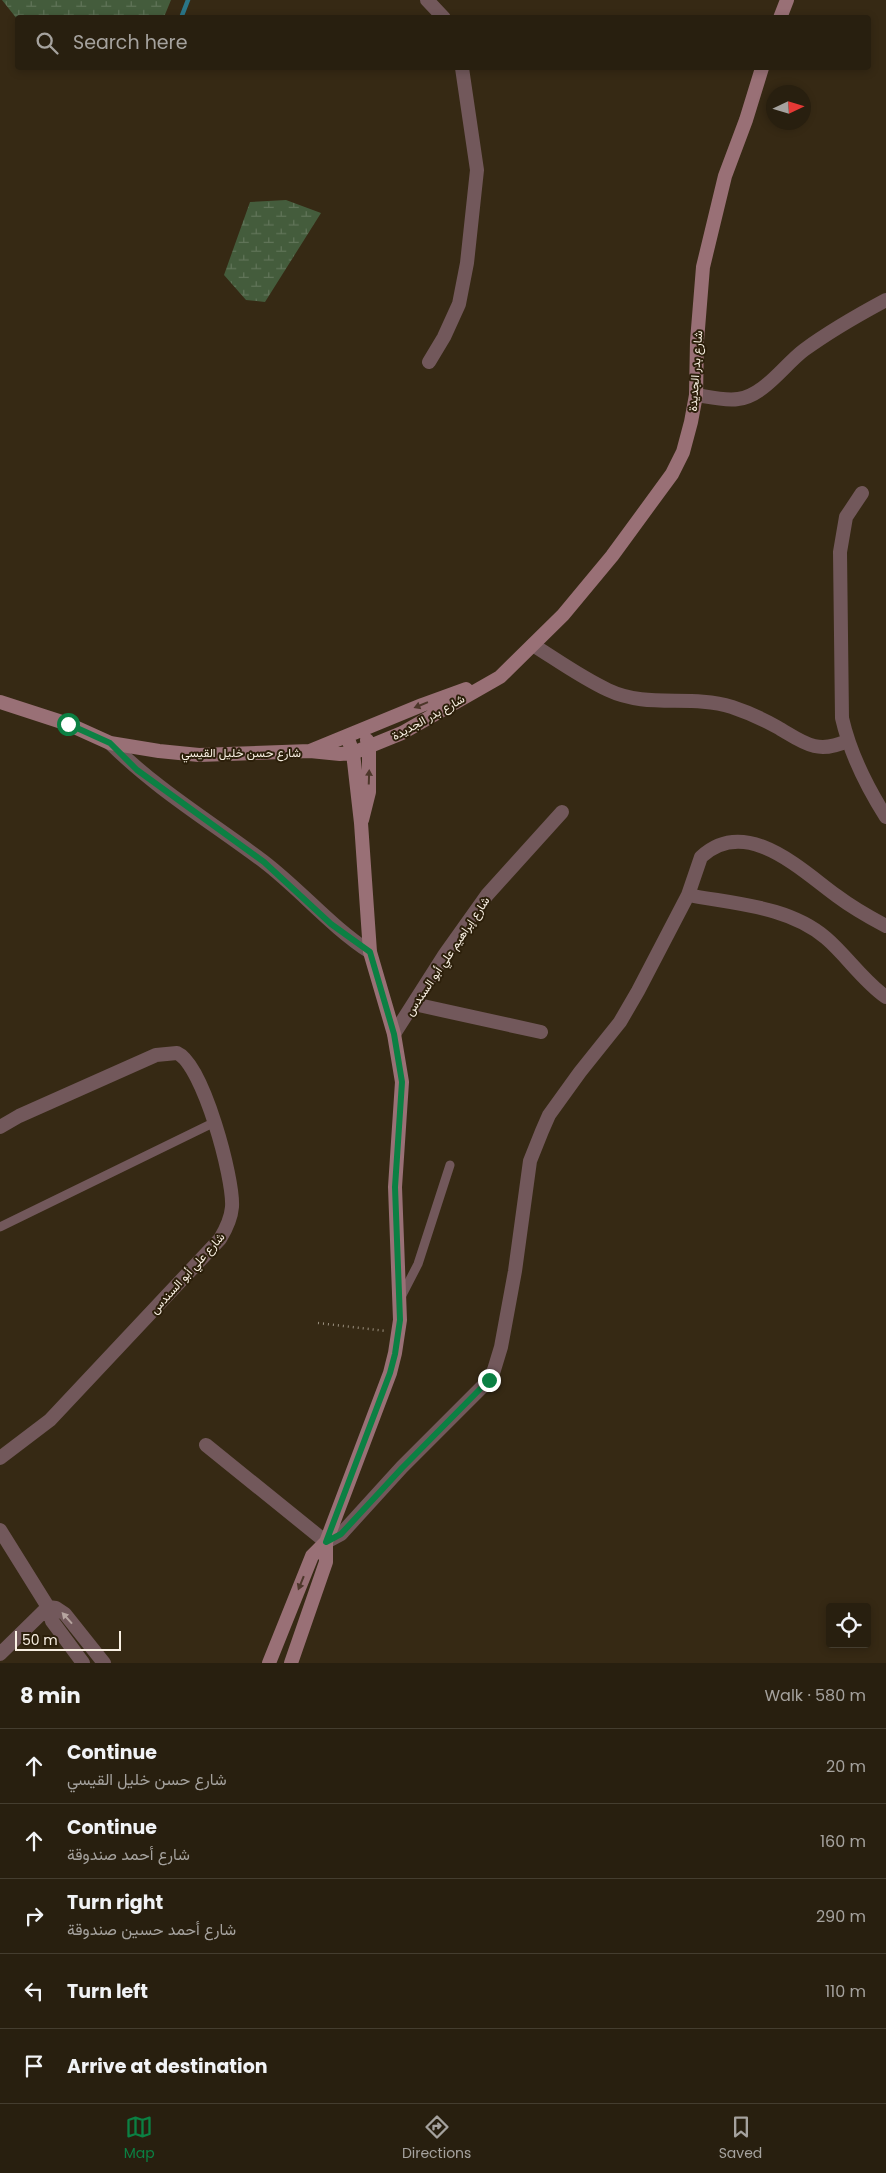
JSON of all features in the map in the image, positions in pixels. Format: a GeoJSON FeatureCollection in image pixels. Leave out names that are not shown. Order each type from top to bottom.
{"type":"FeatureCollection","features":[{"type":"Feature","properties":{"kind":"main road"},"geometry":{"type":"LineString","coordinates":[[781,15],[787,0]]}},
{"type":"Feature","properties":{"kind":"main road","name":"شارع بدر الجديدة"},"geometry":{"type":"LineString","coordinates":[[353,752],[402,733],[500,677],[578,598],[612,556],[672,474],[688,436],[696,395],[698,323],[703,267],[725,176],[746,120],[761,70]]}},
{"type":"Feature","properties":{"kind":"main road","name":"شارع بدر الجديدة"},"geometry":{"type":"LineString","coordinates":[[347,736],[422,704],[500,677]]}},
{"type":"Feature","properties":{"kind":"main road","name":"شارع حسن خليل القيسي"},"geometry":{"type":"LineString","coordinates":[[0,702],[68,724],[110,743],[159,751],[199,755],[353,752]]}},
{"type":"Feature","properties":{"kind":"main road"},"geometry":{"type":"LineString","coordinates":[[361,823],[368,792],[369,747],[364,730]]}},
{"type":"Feature","properties":{"kind":"main road"},"geometry":{"type":"LineString","coordinates":[[291,1663],[326,1562],[326,1542],[390,1373],[395,1354],[401,1297],[396,1235],[395,1187],[402,1082],[394,1034],[370,952],[361,823],[353,752],[347,736]]}},
{"type":"Feature","properties":{"kind":"main road","name":"شارع حسن خليل القيسي"},"geometry":{"type":"LineString","coordinates":[[310,752],[347,736]]}},
{"type":"Feature","properties":{"kind":"main road"},"geometry":{"type":"LineString","coordinates":[[269,1663],[312,1556],[326,1542]]}},
{"type":"Feature","properties":{"kind":"street"},"geometry":{"type":"LineString","coordinates":[[427,0],[441,15]]}},
{"type":"Feature","properties":{"kind":"street"},"geometry":{"type":"LineString","coordinates":[[429,362],[460,304],[468,263],[477,170],[462,70]]}},
{"type":"Feature","properties":{"kind":"street"},"geometry":{"type":"LineString","coordinates":[[696,395],[730,400],[747,396],[758,390],[805,350],[851,318],[886,300]]}},
{"type":"Feature","properties":{"kind":"street"},"geometry":{"type":"LineString","coordinates":[[862,494],[846,517],[840,552],[842,718],[847,741],[872,794],[886,817]]}},
{"type":"Feature","properties":{"kind":"street"},"geometry":{"type":"LineString","coordinates":[[533,645],[608,690],[630,698],[710,702],[747,713],[777,728],[795,740],[810,745],[834,746],[847,741]]}},
{"type":"Feature","properties":{"kind":"street"},"geometry":{"type":"LineString","coordinates":[[110,743],[137,770],[264,862],[331,924],[370,952]]}},
{"type":"Feature","properties":{"kind":"street","name":"شارع إبراهيم علي أبو السندس"},"geometry":{"type":"LineString","coordinates":[[394,1034],[445,954],[487,894],[562,812]]}},
{"type":"Feature","properties":{"kind":"street"},"geometry":{"type":"LineString","coordinates":[[206,1445],[326,1542],[341,1534],[402,1468],[481,1389],[494,1370],[499,1358],[515,1271],[530,1161],[542,1131],[549,1115],[620,1022],[662,948],[688,896],[701,858],[705,853],[724,844],[750,842],[785,858],[856,910],[886,926]]}},
{"type":"Feature","properties":{"kind":"street"},"geometry":{"type":"LineString","coordinates":[[688,896],[777,912],[801,920],[826,938],[870,984],[886,997]]}},
{"type":"Feature","properties":{"kind":"street"},"geometry":{"type":"LineString","coordinates":[[414,1004],[541,1032]]}},
{"type":"Feature","properties":{"kind":"street","name":"شارع علي أبو السندس"},"geometry":{"type":"LineString","coordinates":[[0,1127],[19,1116],[156,1055],[170,1053],[182,1055],[190,1063],[215,1122],[232,1191],[232,1213],[220,1239],[50,1420],[0,1458]]}},
{"type":"Feature","properties":{"kind":"street"},"geometry":{"type":"LineString","coordinates":[[0,1530],[48,1607],[52,1621],[83,1663]]}},
{"type":"Feature","properties":{"kind":"street"},"geometry":{"type":"LineString","coordinates":[[0,1654],[48,1607]]}},
{"type":"Feature","properties":{"kind":"street"},"geometry":{"type":"LineString","coordinates":[[48,1607],[56,1608],[64,1614],[104,1663]]}},
{"type":"Feature","properties":{"kind":"lane"},"geometry":{"type":"LineString","coordinates":[[0,1227],[215,1122]]}},
{"type":"Feature","properties":{"kind":"lane"},"geometry":{"type":"LineString","coordinates":[[401,1297],[418,1264],[450,1165]]}},
{"type":"Feature","properties":{"kind":"path"},"geometry":{"type":"LineString","coordinates":[[318,1323],[398,1333]]}},
{"type":"Feature","properties":{"kind":"green space"},"geometry":{"type":"Polygon","coordinates":[[[2,0],[171,0],[165,15],[15,16],[2,0]]]}},
{"type":"Feature","properties":{"kind":"green space"},"geometry":{"type":"Polygon","coordinates":[[[286,200],[321,213],[265,302],[246,300],[224,275],[250,202],[286,200]]]}},
{"type":"Feature","properties":{"kind":"waterway"},"geometry":{"type":"LineString","coordinates":[[182,15],[188,0]]}},
{"type":"Feature","properties":{"kind":"route"},"geometry":{"type":"LineString","coordinates":[[68,724],[110,743],[137,770],[264,862],[331,924],[370,952],[394,1034],[402,1082],[395,1187],[397,1255],[401,1297],[400,1320],[390,1373],[326,1542],[334,1540],[341,1534],[402,1468],[489,1380]]}}]}
